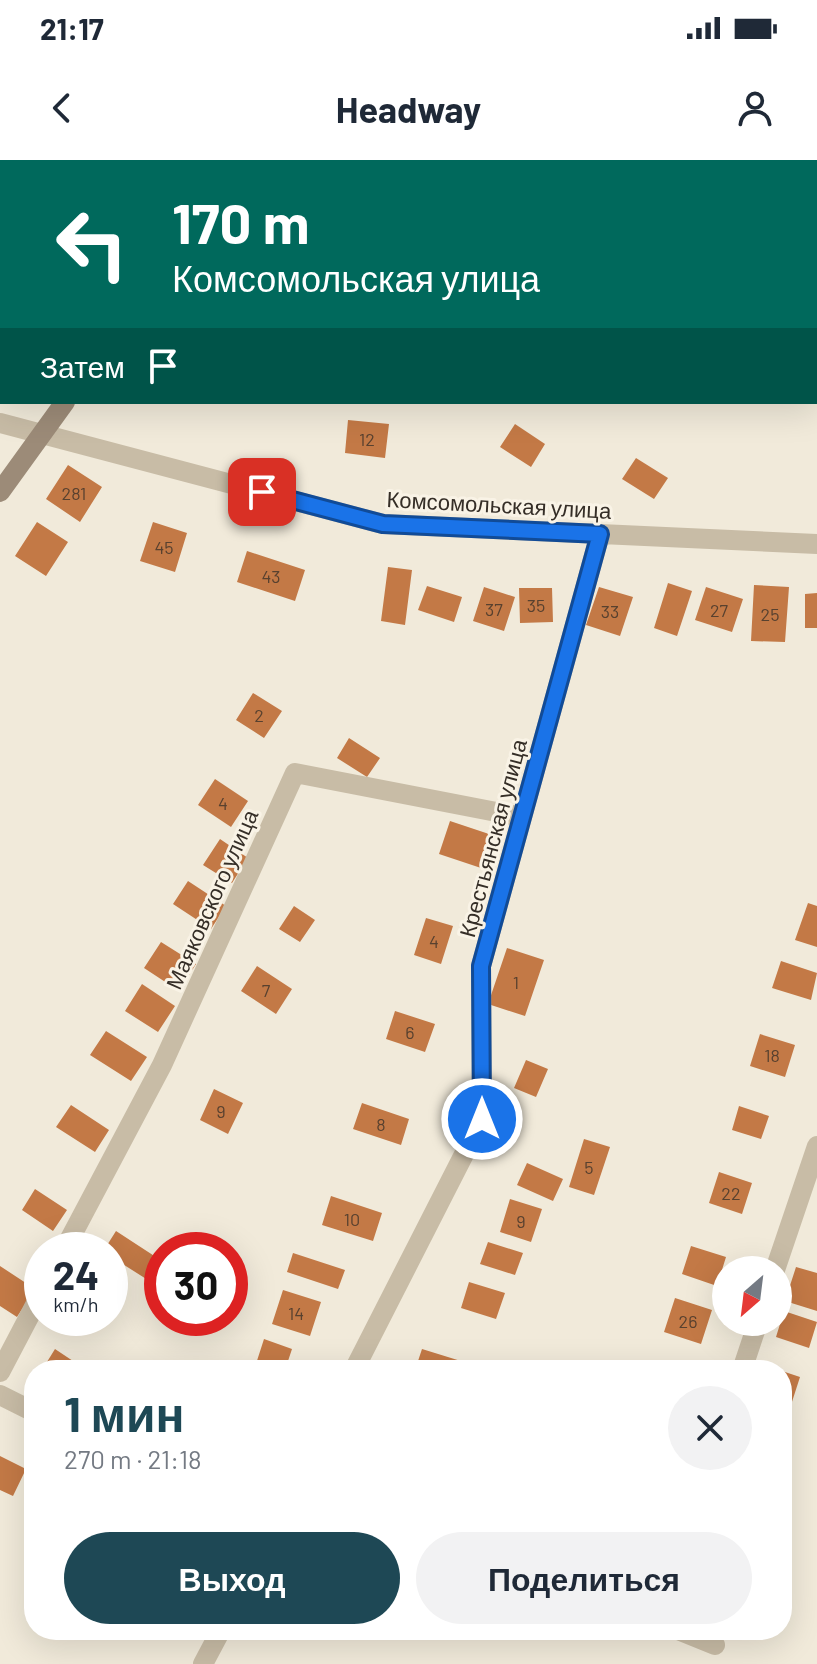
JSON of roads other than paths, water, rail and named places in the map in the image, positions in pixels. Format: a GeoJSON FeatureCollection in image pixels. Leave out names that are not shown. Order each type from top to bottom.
{"type":"FeatureCollection","features":[{"type":"Feature","properties":{"kind":"street"},"geometry":{"type":"LineString","coordinates":[[0,492],[64,404]]}},
{"type":"Feature","properties":{"kind":"street","name":"Комсомольская улица"},"geometry":{"type":"LineString","coordinates":[[0,423],[383,524],[817,544]]}},
{"type":"Feature","properties":{"kind":"street","name":"Крестьянская улица"},"geometry":{"type":"LineString","coordinates":[[359,1360],[482,1119],[481,966],[600,534]]}},
{"type":"Feature","properties":{"kind":"street","name":"Маяковского улица"},"geometry":{"type":"LineString","coordinates":[[74,1232],[162,1065],[295,773],[522,817]]}},
{"type":"Feature","properties":{"kind":"street"},"geometry":{"type":"LineString","coordinates":[[780,1256],[817,1146]]}},
{"type":"Feature","properties":{"kind":"street"},"geometry":{"type":"LineString","coordinates":[[0,1372],[24,1326]]}},
{"type":"Feature","properties":{"kind":"street"},"geometry":{"type":"LineString","coordinates":[[745,1360],[753,1336]]}},
{"type":"Feature","properties":{"kind":"street"},"geometry":{"type":"LineString","coordinates":[[0,1395],[24,1407]]}},
{"type":"Feature","properties":{"kind":"street"},"geometry":{"type":"LineString","coordinates":[[203,1664],[216,1640]]}},
{"type":"Feature","properties":{"kind":"street"},"geometry":{"type":"LineString","coordinates":[[703,1640],[715,1645]]}}]}
